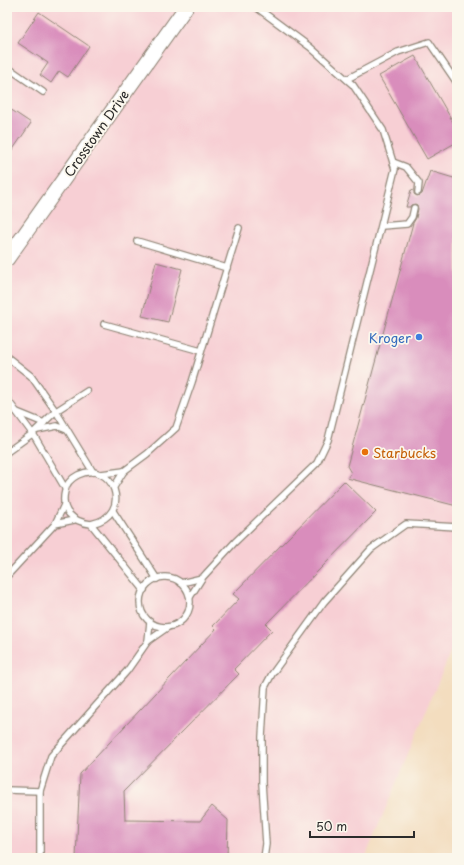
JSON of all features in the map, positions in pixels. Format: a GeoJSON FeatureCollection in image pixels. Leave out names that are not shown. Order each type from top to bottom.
{"type":"FeatureCollection","features":[{"type":"Feature","properties":{"kind":"street","name":"Crosstown Drive"},"geometry":{"type":"LineString","coordinates":[[7,259],[186,7]]}},
{"type":"Feature","properties":{"kind":"lane"},"geometry":{"type":"LineString","coordinates":[[190,597],[202,578],[235,542],[317,463],[328,440],[395,169],[382,130],[354,84],[310,46],[256,7]]}},
{"type":"Feature","properties":{"kind":"lane"},"geometry":{"type":"LineString","coordinates":[[347,79],[398,52],[429,42],[457,83]]}},
{"type":"Feature","properties":{"kind":"lane"},"geometry":{"type":"LineString","coordinates":[[7,66],[43,92]]}},
{"type":"Feature","properties":{"kind":"lane"},"geometry":{"type":"LineString","coordinates":[[393,162],[406,168],[419,183],[418,192]]}},
{"type":"Feature","properties":{"kind":"lane"},"geometry":{"type":"LineString","coordinates":[[382,226],[407,224],[412,217],[414,208]]}},
{"type":"Feature","properties":{"kind":"lane"},"geometry":{"type":"LineString","coordinates":[[114,487],[124,470],[147,454],[176,428],[202,351],[239,228]]}},
{"type":"Feature","properties":{"kind":"lane"},"geometry":{"type":"LineString","coordinates":[[137,240],[227,268]]}},
{"type":"Feature","properties":{"kind":"lane"},"geometry":{"type":"LineString","coordinates":[[104,324],[202,351]]}},
{"type":"Feature","properties":{"kind":"lane"},"geometry":{"type":"LineString","coordinates":[[7,357],[32,376],[56,411],[93,472]]}},
{"type":"Feature","properties":{"kind":"lane"},"geometry":{"type":"LineString","coordinates":[[7,452],[35,432],[56,411],[87,391]]}},
{"type":"Feature","properties":{"kind":"lane"},"geometry":{"type":"LineString","coordinates":[[7,399],[16,412],[35,432],[65,488]]}},
{"type":"Feature","properties":{"kind":"lane"},"geometry":{"type":"LineString","coordinates":[[16,412],[44,422]]}},
{"type":"Feature","properties":{"kind":"lane"},"geometry":{"type":"LineString","coordinates":[[35,432],[57,426],[68,430]]}},
{"type":"Feature","properties":{"kind":"lane"},"geometry":{"type":"LineString","coordinates":[[101,474],[114,487],[116,495],[113,511],[103,520],[91,524],[74,520],[64,505],[63,497],[65,488],[70,481],[84,472],[101,474],[124,470]]}},
{"type":"Feature","properties":{"kind":"lane"},"geometry":{"type":"LineString","coordinates":[[7,576],[55,524],[64,505]]}},
{"type":"Feature","properties":{"kind":"lane"},"geometry":{"type":"LineString","coordinates":[[113,511],[157,579]]}},
{"type":"Feature","properties":{"kind":"lane"},"geometry":{"type":"LineString","coordinates":[[55,524],[74,520]]}},
{"type":"Feature","properties":{"kind":"lane"},"geometry":{"type":"LineString","coordinates":[[91,524],[144,590]]}},
{"type":"Feature","properties":{"kind":"lane"},"geometry":{"type":"LineString","coordinates":[[264,858],[266,844],[262,783],[262,737],[265,687],[272,674],[324,602],[371,549],[406,524],[457,527]]}},
{"type":"Feature","properties":{"kind":"lane"},"geometry":{"type":"LineString","coordinates":[[40,858],[40,791],[51,756],[127,671],[148,641],[168,627],[181,621],[186,616],[190,604],[190,597],[186,589],[181,583],[169,578],[157,579],[149,583],[144,590],[140,603],[145,617],[150,622],[156,625],[168,627]]}},
{"type":"Feature","properties":{"kind":"lane"},"geometry":{"type":"LineString","coordinates":[[181,583],[202,578]]}},
{"type":"Feature","properties":{"kind":"lane"},"geometry":{"type":"LineString","coordinates":[[148,641],[150,622]]}},
{"type":"Feature","properties":{"kind":"lane"},"geometry":{"type":"LineString","coordinates":[[7,790],[40,791]]}},
{"type":"Feature","properties":{"kind":"shaded area"},"geometry":{"type":"Polygon","coordinates":[[[7,7],[457,7],[457,644],[451,651],[365,858],[7,858],[7,7]]]}},
{"type":"Feature","properties":{"kind":"building"},"geometry":{"type":"Polygon","coordinates":[[[39,12],[89,46],[68,77],[59,71],[51,83],[40,75],[48,63],[18,43],[39,12]]]}},
{"type":"Feature","properties":{"kind":"building"},"geometry":{"type":"Polygon","coordinates":[[[415,56],[457,129],[457,142],[427,159],[379,76],[415,56]]]}},
{"type":"Feature","properties":{"kind":"building"},"geometry":{"type":"Polygon","coordinates":[[[7,107],[31,123],[7,158],[7,107]]]}},
{"type":"Feature","properties":{"kind":"building","name":"Kroger"},"geometry":{"type":"Polygon","coordinates":[[[430,171],[457,179],[457,506],[347,478],[351,473],[347,466],[418,209],[417,205],[415,204],[411,205],[410,207],[406,207],[411,190],[414,191],[414,194],[417,196],[422,194],[430,171]]]}},
{"type":"Feature","properties":{"kind":"building"},"geometry":{"type":"Polygon","coordinates":[[[156,262],[182,269],[168,322],[142,316],[156,262]]]}},
{"type":"Feature","properties":{"kind":"building"},"geometry":{"type":"Polygon","coordinates":[[[344,481],[376,512],[266,624],[272,630],[234,669],[239,674],[124,791],[125,820],[200,821],[212,806],[228,820],[227,858],[76,858],[80,774],[216,629],[213,626],[239,599],[233,594],[344,481]]]}},
{"type":"Feature","properties":{"kind":"place","name":"Kroger"},"geometry":{"type":"Point","coordinates":[419,337]}},
{"type":"Feature","properties":{"kind":"place","name":"Starbucks"},"geometry":{"type":"Point","coordinates":[365,452]}}]}
